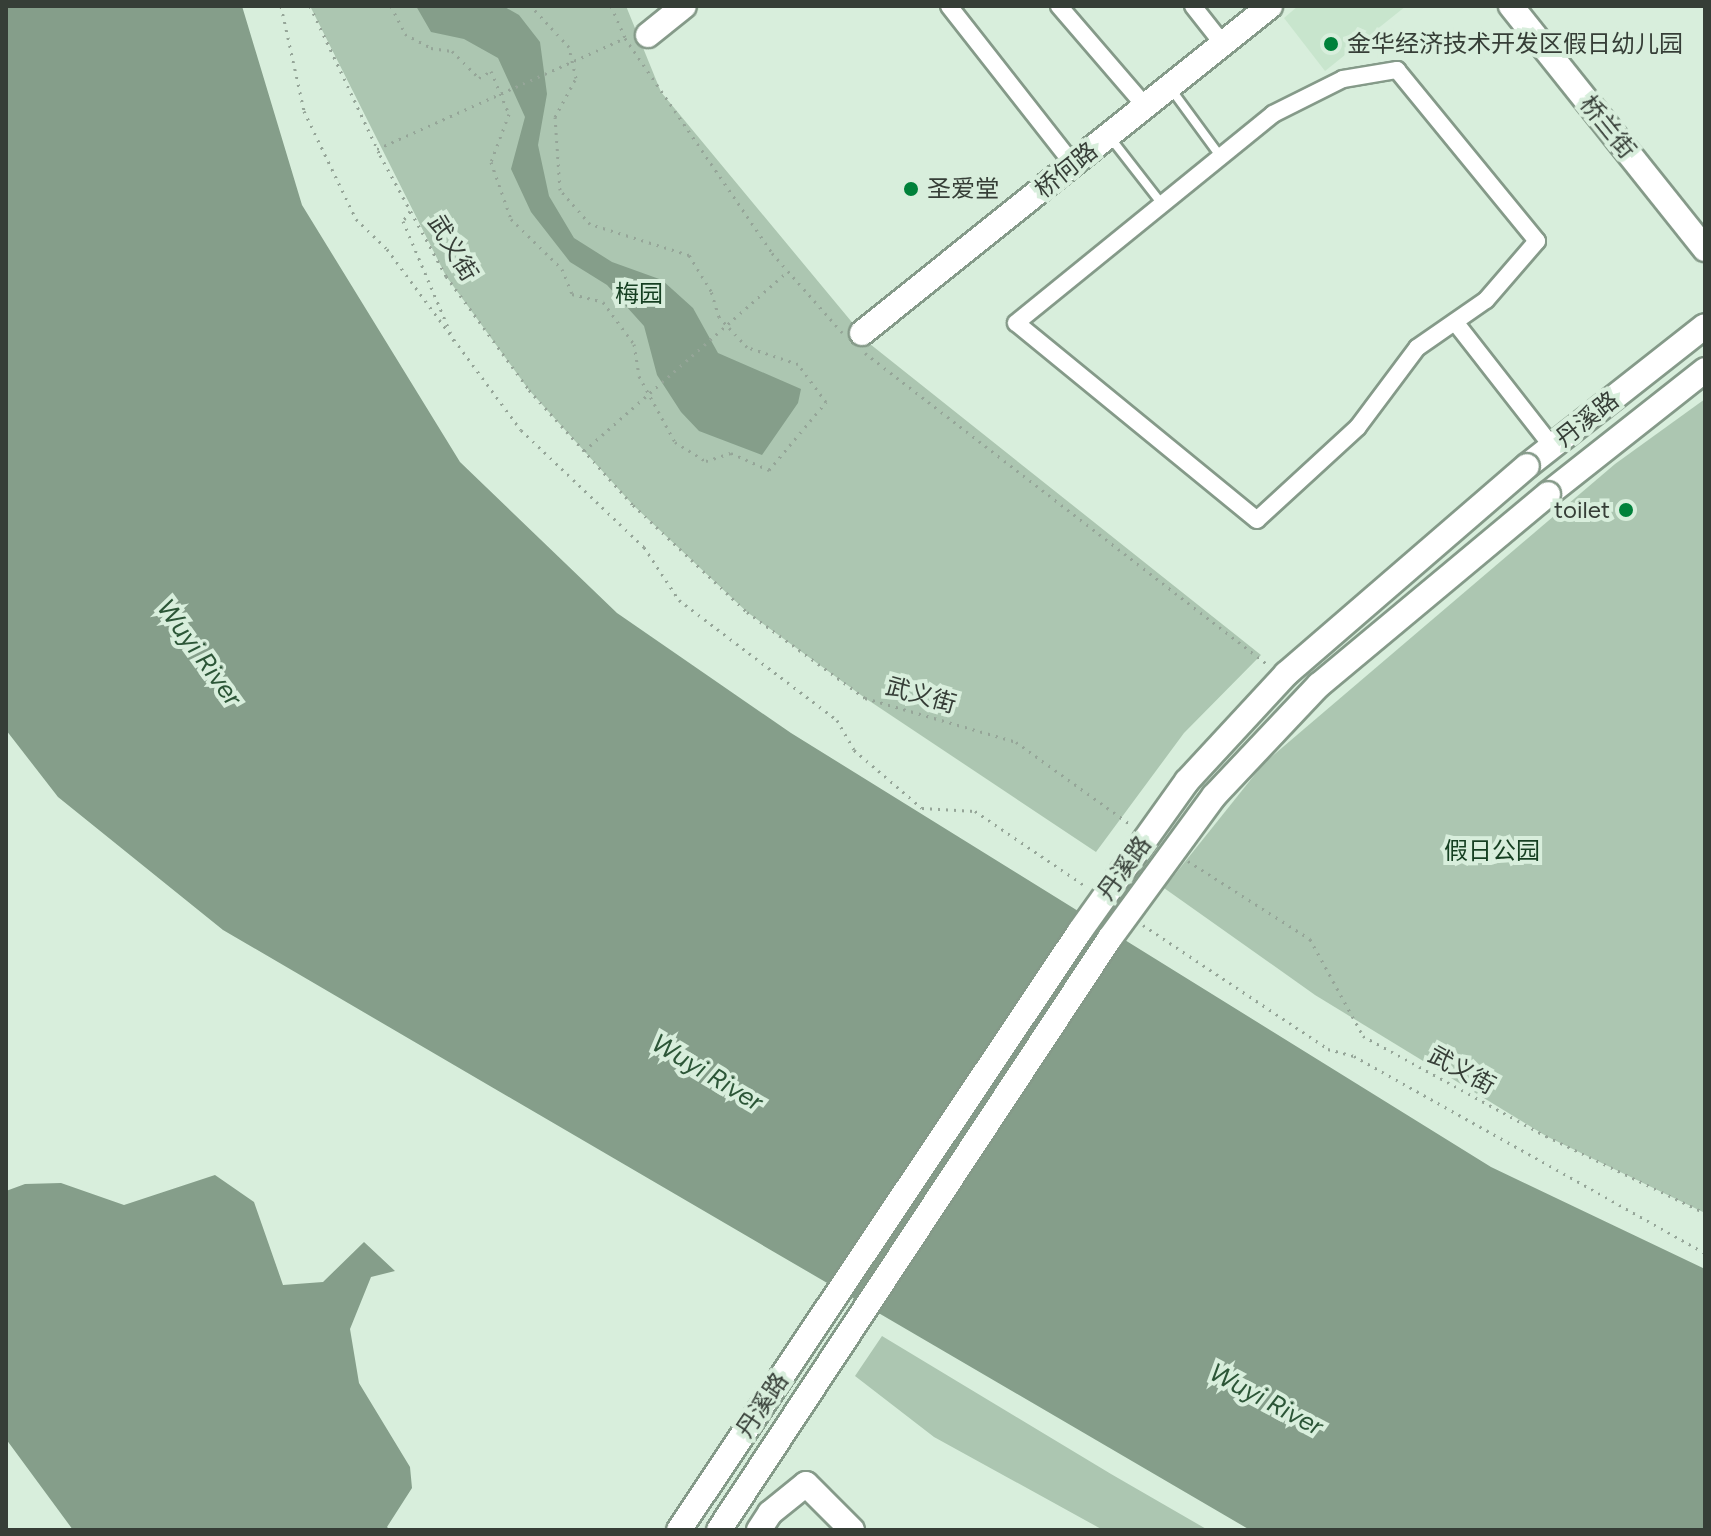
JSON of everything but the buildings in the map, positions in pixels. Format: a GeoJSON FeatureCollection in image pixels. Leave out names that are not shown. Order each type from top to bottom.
{"type":"FeatureCollection","features":[{"type":"Feature","properties":{"kind":"main road"},"geometry":{"type":"LineString","coordinates":[[637,37],[684,6]]}},
{"type":"Feature","properties":{"kind":"main road","name":"桥何路"},"geometry":{"type":"LineString","coordinates":[[858,341],[1270,6]]}},
{"type":"Feature","properties":{"kind":"main road","name":"桥兰街"},"geometry":{"type":"LineString","coordinates":[[1511,6],[1705,249]]}},
{"type":"Feature","properties":{"kind":"main road","name":"丹溪路"},"geometry":{"type":"LineString","coordinates":[[679,1530],[1080,931],[1187,781],[1286,674],[1527,466],[1705,326]]}},
{"type":"Feature","properties":{"kind":"main road","name":"丹溪路"},"geometry":{"type":"LineString","coordinates":[[719,1530],[1110,938],[1214,796],[1319,685],[1548,494],[1705,370]]}},
{"type":"Feature","properties":{"kind":"main road"},"geometry":{"type":"LineString","coordinates":[[759,1530],[770,1513],[806,1484],[852,1530]]}},
{"type":"Feature","properties":{"kind":"street"},"geometry":{"type":"LineString","coordinates":[[949,6],[1073,164]]}},
{"type":"Feature","properties":{"kind":"street"},"geometry":{"type":"LineString","coordinates":[[1059,6],[1145,106]]}},
{"type":"Feature","properties":{"kind":"street"},"geometry":{"type":"LineString","coordinates":[[1193,6],[1223,44]]}},
{"type":"Feature","properties":{"kind":"street"},"geometry":{"type":"LineString","coordinates":[[1397,70],[1537,241],[1486,300],[1417,348],[1358,427],[1257,520],[1016,323],[1220,156],[1273,114],[1343,79],[1397,70]]}},
{"type":"Feature","properties":{"kind":"street"},"geometry":{"type":"LineString","coordinates":[[1455,322],[1552,446]]}},
{"type":"Feature","properties":{"kind":"lane"},"geometry":{"type":"LineString","coordinates":[[1169,87],[1220,156]]}},
{"type":"Feature","properties":{"kind":"lane"},"geometry":{"type":"LineString","coordinates":[[1109,136],[1162,204]]}},
{"type":"Feature","properties":{"kind":"path"},"geometry":{"type":"LineString","coordinates":[[281,6],[304,111],[356,219],[387,249],[457,349],[521,430],[644,547],[679,600],[837,720],[854,750],[922,808],[975,811],[1091,889]]}},
{"type":"Feature","properties":{"kind":"path","name":"武义街"},"geometry":{"type":"LineString","coordinates":[[310,6],[377,149],[455,289],[529,390],[633,505],[747,612],[865,698],[1016,742],[1144,833]]}},
{"type":"Feature","properties":{"kind":"path"},"geometry":{"type":"LineString","coordinates":[[391,6],[405,34],[431,48],[452,51],[479,78],[491,71],[509,114],[491,162],[511,219],[562,269],[572,294],[603,302],[634,344],[639,376],[675,442],[706,461],[731,453],[769,470],[826,402],[798,364],[747,347],[726,325],[689,255],[590,224],[560,190],[555,117],[576,78],[569,47],[531,6]]}},
{"type":"Feature","properties":{"kind":"path"},"geometry":{"type":"LineString","coordinates":[[611,6],[637,37],[788,270],[858,341],[1277,673]]}},
{"type":"Feature","properties":{"kind":"path"},"geometry":{"type":"LineString","coordinates":[[377,149],[566,61],[637,37]]}},
{"type":"Feature","properties":{"kind":"path"},"geometry":{"type":"LineString","coordinates":[[410,211],[403,221],[457,349]]}},
{"type":"Feature","properties":{"kind":"path"},"geometry":{"type":"LineString","coordinates":[[584,451],[788,270]]}},
{"type":"Feature","properties":{"kind":"path","name":"武义街"},"geometry":{"type":"LineString","coordinates":[[1182,857],[1310,939],[1363,1036],[1546,1136],[1705,1213]]}},
{"type":"Feature","properties":{"kind":"path"},"geometry":{"type":"LineString","coordinates":[[1142,924],[1328,1049],[1354,1056],[1705,1253]]}},
{"type":"Feature","properties":{"kind":"shaded area","name":"金华经济技术开发区假日幼儿园"},"geometry":{"type":"Polygon","coordinates":[[[1298,6],[1406,6],[1325,71],[1284,18],[1298,6]]]}},
{"type":"Feature","properties":{"kind":"green space","name":"梅园"},"geometry":{"type":"Polygon","coordinates":[[[310,6],[626,6],[661,92],[870,344],[1261,655],[1184,733],[1096,852],[865,698],[747,612],[633,505],[529,390],[446,276],[310,6]]]}},
{"type":"Feature","properties":{"kind":"green space","name":"假日公园"},"geometry":{"type":"Polygon","coordinates":[[[1705,399],[1705,1213],[1546,1136],[1315,995],[1164,888],[1264,763],[1615,464],[1705,399]]]}},
{"type":"Feature","properties":{"kind":"green space"},"geometry":{"type":"Polygon","coordinates":[[[882,1336],[1208,1530],[1103,1530],[934,1437],[855,1376],[882,1336]]]}},
{"type":"Feature","properties":{"kind":"water","name":"Wuyi River"},"geometry":{"type":"Polygon","coordinates":[[[6,6],[242,6],[302,205],[460,462],[617,613],[791,733],[1491,1167],[1705,1269],[1705,1530],[1250,1530],[223,930],[58,797],[6,730],[6,6]]]}},
{"type":"Feature","properties":{"kind":"water"},"geometry":{"type":"Polygon","coordinates":[[[416,6],[503,6],[519,15],[540,42],[547,94],[538,145],[549,196],[574,238],[612,262],[662,280],[693,308],[718,353],[801,389],[798,403],[762,455],[699,431],[681,412],[657,375],[644,326],[607,285],[570,262],[531,212],[511,169],[525,117],[498,58],[464,39],[431,32],[416,6]]]}},
{"type":"Feature","properties":{"kind":"water"},"geometry":{"type":"Polygon","coordinates":[[[215,1175],[254,1202],[283,1285],[323,1282],[364,1242],[395,1271],[371,1277],[350,1329],[359,1383],[410,1467],[412,1488],[387,1527],[390,1530],[73,1530],[6,1439],[6,1191],[25,1184],[61,1183],[124,1205],[215,1175]]]}},
{"type":"Feature","properties":{"kind":"place","name":"金华经济技术开发区假日幼儿园"},"geometry":{"type":"Point","coordinates":[1331,44]}},
{"type":"Feature","properties":{"kind":"place","name":"圣爱堂"},"geometry":{"type":"Point","coordinates":[911,189]}},
{"type":"Feature","properties":{"kind":"place","name":"toilet"},"geometry":{"type":"Point","coordinates":[1626,510]}}]}
